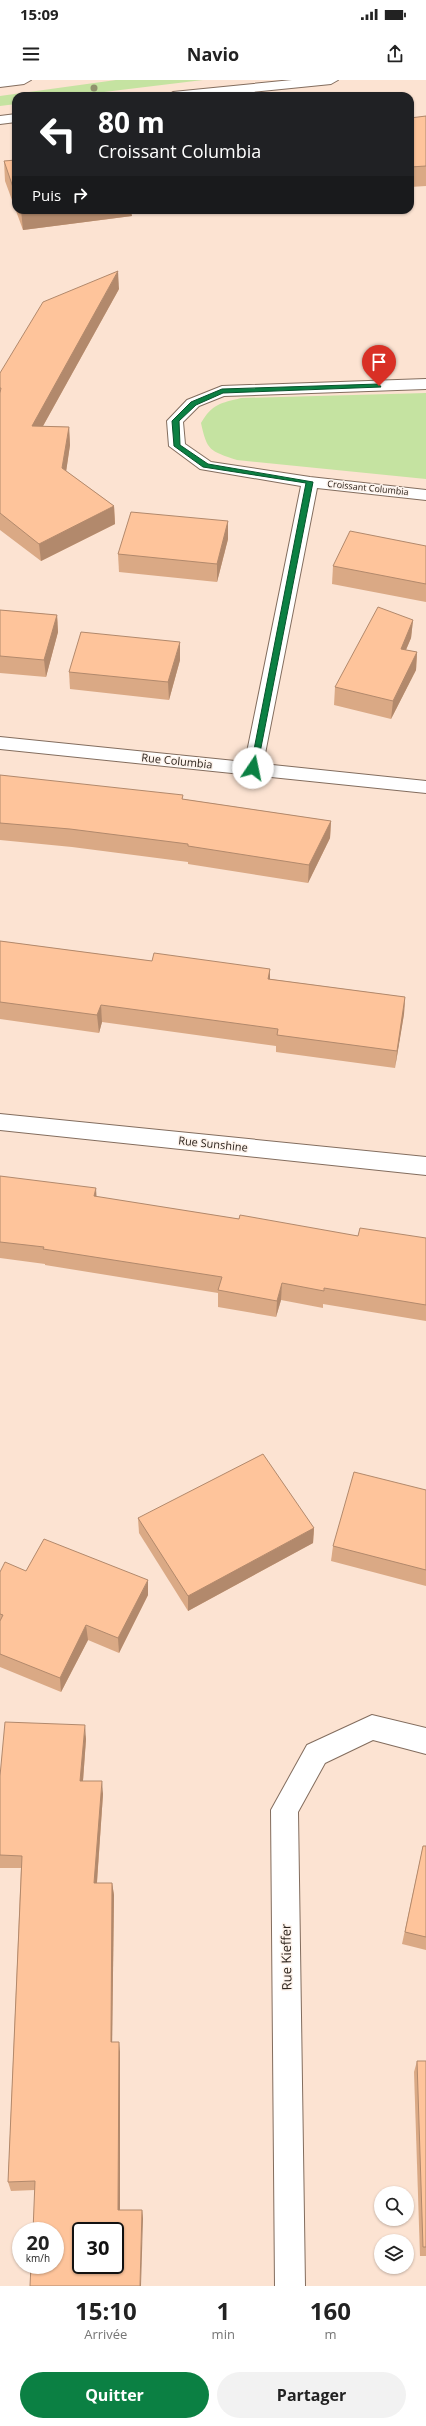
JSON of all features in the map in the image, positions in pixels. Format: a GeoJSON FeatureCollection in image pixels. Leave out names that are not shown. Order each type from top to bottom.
{"type":"FeatureCollection","features":[{"type":"Feature","properties":{"kind":"street"},"geometry":{"type":"LineString","coordinates":[[0,83],[24,80]]}},
{"type":"Feature","properties":{"kind":"street"},"geometry":{"type":"LineString","coordinates":[[212,92],[331,80]]}},
{"type":"Feature","properties":{"kind":"street"},"geometry":{"type":"LineString","coordinates":[[0,120],[12,118]]}},
{"type":"Feature","properties":{"kind":"street","name":"Croissant Columbia"},"geometry":{"type":"LineString","coordinates":[[426,384],[222,391],[193,404],[175,421],[177,446],[206,466],[310,482],[426,495]]}},
{"type":"Feature","properties":{"kind":"street"},"geometry":{"type":"LineString","coordinates":[[253,768],[310,482]]}},
{"type":"Feature","properties":{"kind":"street","name":"Rue Columbia"},"geometry":{"type":"LineString","coordinates":[[0,743],[426,787]]}},
{"type":"Feature","properties":{"kind":"street","name":"Rue Sunshine"},"geometry":{"type":"LineString","coordinates":[[0,1122],[426,1166]]}},
{"type":"Feature","properties":{"kind":"street","name":"Rue Kieffer"},"geometry":{"type":"LineString","coordinates":[[290,2286],[284,1810],[316,1754],[372,1726],[426,1741]]}},
{"type":"Feature","properties":{"kind":"green space"},"geometry":{"type":"Polygon","coordinates":[[[116,80],[203,80],[104,92],[29,92],[116,80]]]}},
{"type":"Feature","properties":{"kind":"green space"},"geometry":{"type":"Polygon","coordinates":[[[12,94],[12,104],[0,106],[0,96],[12,94]]]}},
{"type":"Feature","properties":{"kind":"green space"},"geometry":{"type":"Polygon","coordinates":[[[426,393],[426,479],[237,460],[215,452],[211,449],[205,439],[201,423],[213,408],[228,401],[241,398],[426,393]]]}},
{"type":"Feature","properties":{"kind":"building"},"geometry":{"type":"Polygon","coordinates":[[[426,116],[426,166],[414,167],[414,118],[426,116]]]}},
{"type":"Feature","properties":{"kind":"building"},"geometry":{"type":"Polygon","coordinates":[[[12,160],[12,184],[4,161],[12,160]]]}},
{"type":"Feature","properties":{"kind":"building"},"geometry":{"type":"Polygon","coordinates":[[[118,271],[32,426],[69,427],[62,468],[114,506],[39,544],[0,513],[0,373],[43,302],[118,271]]]}},
{"type":"Feature","properties":{"kind":"building"},"geometry":{"type":"Polygon","coordinates":[[[131,512],[228,521],[217,564],[118,554],[131,512]]]}},
{"type":"Feature","properties":{"kind":"building"},"geometry":{"type":"Polygon","coordinates":[[[350,531],[426,546],[426,584],[333,566],[350,531]]]}},
{"type":"Feature","properties":{"kind":"building"},"geometry":{"type":"Polygon","coordinates":[[[378,607],[413,620],[401,649],[417,652],[393,701],[335,687],[378,607]]]}},
{"type":"Feature","properties":{"kind":"building"},"geometry":{"type":"Polygon","coordinates":[[[0,610],[57,615],[44,660],[0,656],[0,610]]]}},
{"type":"Feature","properties":{"kind":"building"},"geometry":{"type":"Polygon","coordinates":[[[81,632],[180,642],[168,682],[69,672],[81,632]]]}},
{"type":"Feature","properties":{"kind":"building"},"geometry":{"type":"Polygon","coordinates":[[[0,775],[183,795],[182,799],[331,821],[309,865],[188,846],[188,844],[70,829],[0,823],[0,775]]]}},
{"type":"Feature","properties":{"kind":"building"},"geometry":{"type":"Polygon","coordinates":[[[0,941],[152,961],[154,953],[270,969],[268,979],[405,997],[397,1051],[277,1035],[278,1029],[101,1005],[97,1015],[0,1002],[0,941]]]}},
{"type":"Feature","properties":{"kind":"building"},"geometry":{"type":"Polygon","coordinates":[[[0,1176],[96,1188],[94,1196],[239,1219],[240,1215],[358,1236],[360,1228],[426,1238],[426,1305],[324,1288],[324,1291],[282,1283],[277,1301],[218,1290],[222,1277],[43,1249],[44,1247],[0,1242],[0,1176]]]}},
{"type":"Feature","properties":{"kind":"building"},"geometry":{"type":"Polygon","coordinates":[[[263,1454],[314,1528],[188,1596],[138,1518],[263,1454]]]}},
{"type":"Feature","properties":{"kind":"building"},"geometry":{"type":"Polygon","coordinates":[[[354,1472],[426,1490],[426,1570],[333,1546],[354,1472]]]}},
{"type":"Feature","properties":{"kind":"building"},"geometry":{"type":"Polygon","coordinates":[[[44,1539],[148,1580],[118,1638],[86,1625],[60,1678],[0,1654],[0,1621],[3,1615],[0,1614],[0,1572],[5,1562],[26,1571],[44,1539]]]}},
{"type":"Feature","properties":{"kind":"building"},"geometry":{"type":"Polygon","coordinates":[[[5,1722],[85,1725],[80,1781],[102,1781],[94,1883],[112,1883],[111,2042],[119,2042],[118,2210],[142,2210],[140,2286],[30,2286],[31,2274],[64,2274],[64,2222],[33,2222],[35,2181],[8,2182],[22,1856],[0,1855],[0,1776],[5,1722]]]}},
{"type":"Feature","properties":{"kind":"building"},"geometry":{"type":"Polygon","coordinates":[[[423,1846],[426,1846],[426,1937],[405,1932],[423,1846]]]}},
{"type":"Feature","properties":{"kind":"building"},"geometry":{"type":"Polygon","coordinates":[[[417,2061],[426,2061],[426,2247],[423,2247],[417,2061]]]}},
{"type":"Feature","properties":{"kind":"route"},"geometry":{"type":"LineString","coordinates":[[253,768],[310,482],[206,466],[177,446],[175,421],[193,404],[222,391],[379,386]]}}]}
